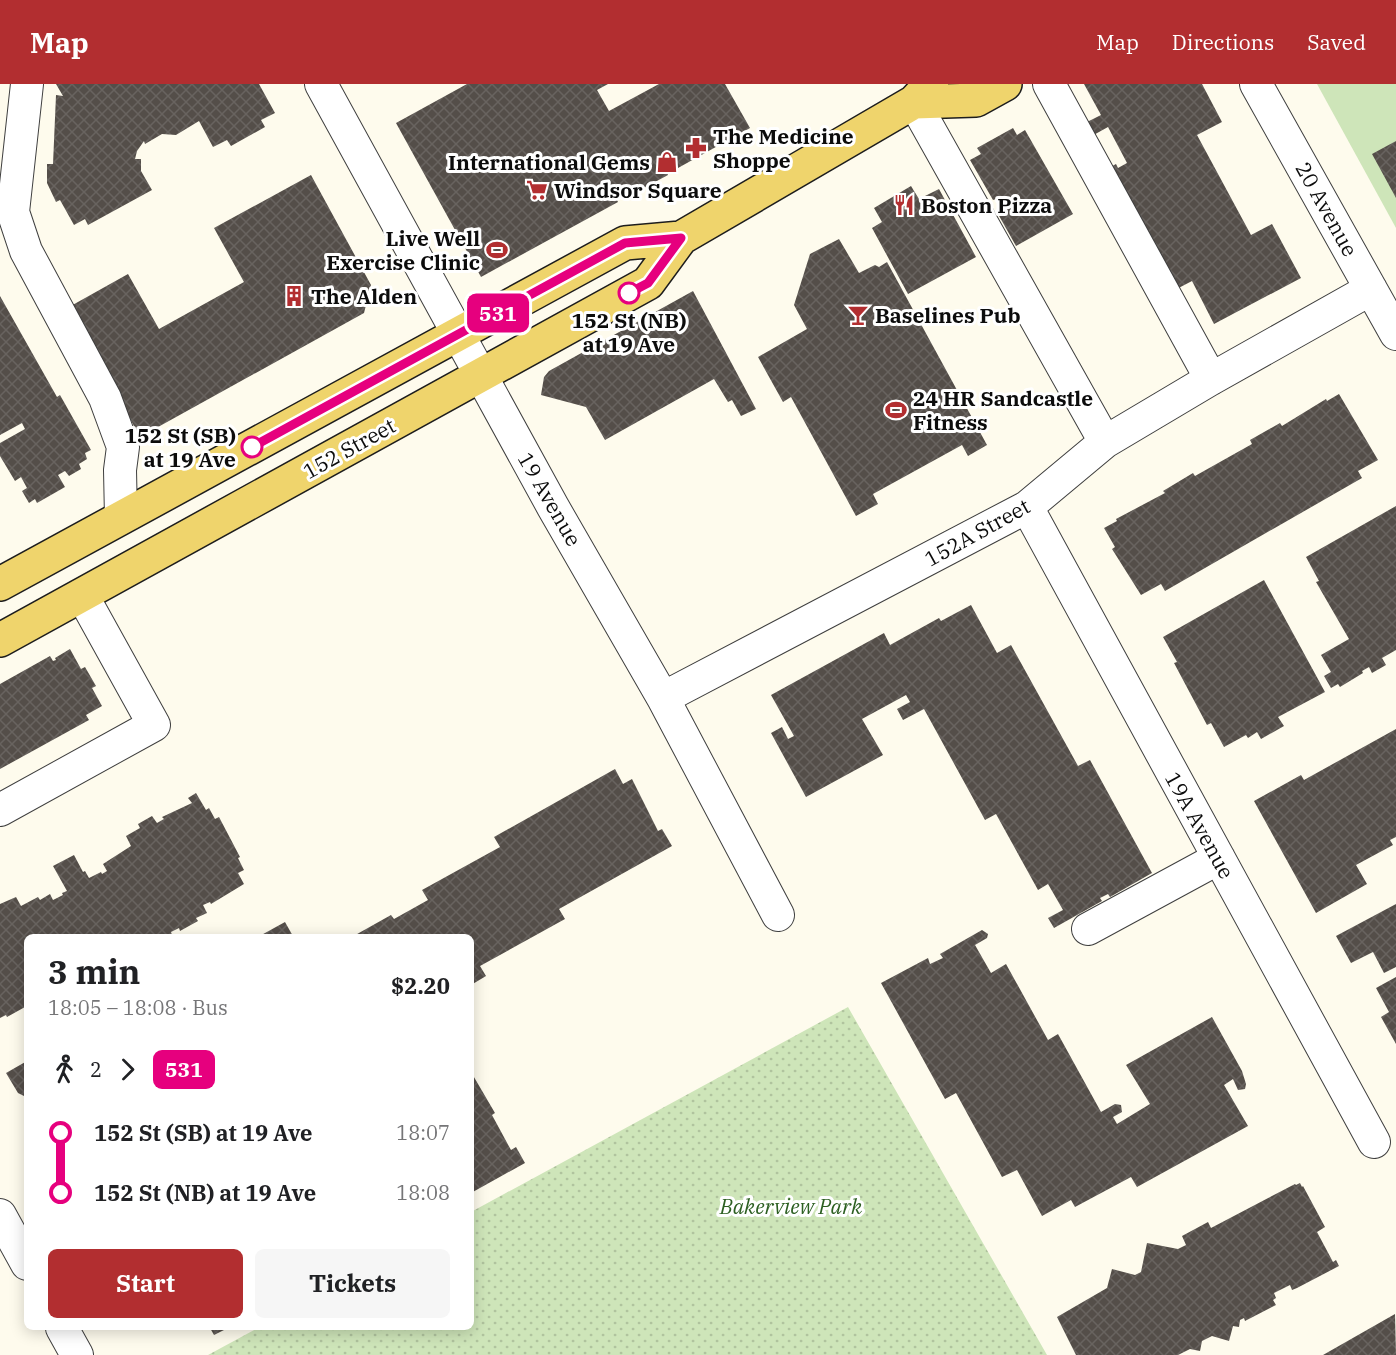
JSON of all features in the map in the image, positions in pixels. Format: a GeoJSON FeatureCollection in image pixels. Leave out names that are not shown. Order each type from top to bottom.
{"type":"FeatureCollection","features":[{"type":"Feature","properties":{"kind":"main road","name":"152 Street"},"geometry":{"type":"LineString","coordinates":[[0,640],[648,283],[681,238],[923,93],[975,100],[1005,84]]}},
{"type":"Feature","properties":{"kind":"main road","name":"152 Street"},"geometry":{"type":"LineString","coordinates":[[0,584],[625,243],[681,238]]}},
{"type":"Feature","properties":{"kind":"street"},"geometry":{"type":"LineString","coordinates":[[27,84],[13,212],[26,251],[105,398],[123,447],[120,470],[121,518]]}},
{"type":"Feature","properties":{"kind":"street","name":"19 Avenue"},"geometry":{"type":"LineString","coordinates":[[321,84],[553,507],[663,698],[777,915]]}},
{"type":"Feature","properties":{"kind":"street"},"geometry":{"type":"LineString","coordinates":[[1048,84],[1211,379]]}},
{"type":"Feature","properties":{"kind":"street","name":"20 Avenue"},"geometry":{"type":"LineString","coordinates":[[1256,84],[1396,334]]}},
{"type":"Feature","properties":{"kind":"street"},"geometry":{"type":"LineString","coordinates":[[923,93],[1105,442]]}},
{"type":"Feature","properties":{"kind":"street","name":"152A Street"},"geometry":{"type":"LineString","coordinates":[[663,698],[1027,507],[1105,442],[1371,289]]}},
{"type":"Feature","properties":{"kind":"street","name":"19A Avenue"},"geometry":{"type":"LineString","coordinates":[[1027,507],[1374,1142]]}},
{"type":"Feature","properties":{"kind":"street"},"geometry":{"type":"LineString","coordinates":[[0,810],[154,725],[82,594]]}},
{"type":"Feature","properties":{"kind":"street"},"geometry":{"type":"LineString","coordinates":[[1088,929],[1219,858]]}},
{"type":"Feature","properties":{"kind":"street"},"geometry":{"type":"LineString","coordinates":[[0,1215],[24,1259]]}},
{"type":"Feature","properties":{"kind":"street"},"geometry":{"type":"LineString","coordinates":[[63,1330],[77,1355]]}},
{"type":"Feature","properties":{"kind":"green space"},"geometry":{"type":"Polygon","coordinates":[[[1317,84],[1396,84],[1396,228],[1317,84]]]}},
{"type":"Feature","properties":{"kind":"green space","name":"Bakerview Park"},"geometry":{"type":"Polygon","coordinates":[[[848,1007],[1047,1355],[208,1355],[254,1330],[474,1330],[474,1210],[848,1007]]]}},
{"type":"Feature","properties":{"kind":"building"},"geometry":{"type":"Polygon","coordinates":[[[56,84],[259,84],[275,113],[261,120],[265,127],[231,146],[227,140],[213,147],[199,121],[176,135],[162,134],[145,144],[144,141],[135,159],[141,159],[141,171],[152,190],[88,225],[85,219],[74,225],[60,200],[56,202],[47,183],[47,164],[53,164],[56,95],[63,96],[56,84]]]}},
{"type":"Feature","properties":{"kind":"building","name":"Windsor Square"},"geometry":{"type":"Polygon","coordinates":[[[467,84],[608,84],[597,90],[609,111],[659,84],[725,84],[750,128],[678,168],[676,164],[666,170],[668,175],[629,196],[626,192],[616,198],[618,202],[481,277],[396,123],[467,84]]]}},
{"type":"Feature","properties":{"kind":"building"},"geometry":{"type":"Polygon","coordinates":[[[1084,84],[1202,84],[1222,122],[1197,135],[1251,235],[1272,224],[1301,278],[1214,324],[1192,281],[1169,293],[1103,171],[1116,164],[1118,168],[1127,163],[1108,127],[1090,137],[1083,124],[1101,115],[1084,84]]]}},
{"type":"Feature","properties":{"kind":"building"},"geometry":{"type":"Polygon","coordinates":[[[1013,128],[1017,135],[1025,130],[1073,214],[1016,246],[998,214],[1003,212],[996,199],[993,200],[970,160],[981,154],[977,148],[1013,128]]]}},
{"type":"Feature","properties":{"kind":"building"},"geometry":{"type":"Polygon","coordinates":[[[1396,141],[1396,198],[1372,154],[1396,141]]]}},
{"type":"Feature","properties":{"kind":"building","name":"The Alden"},"geometry":{"type":"Polygon","coordinates":[[[311,175],[371,285],[364,313],[140,437],[69,307],[128,274],[159,329],[244,282],[214,228],[311,175]]]}},
{"type":"Feature","properties":{"kind":"building"},"geometry":{"type":"Polygon","coordinates":[[[911,186],[919,199],[939,189],[976,257],[908,294],[872,228],[882,222],[874,208],[911,186]]]}},
{"type":"Feature","properties":{"kind":"building"},"geometry":{"type":"Polygon","coordinates":[[[839,239],[859,273],[887,262],[987,445],[968,456],[962,445],[873,494],[878,504],[856,516],[791,397],[783,402],[758,357],[807,329],[794,305],[810,254],[839,239]]]}},
{"type":"Feature","properties":{"kind":"building"},"geometry":{"type":"Polygon","coordinates":[[[693,291],[756,409],[741,416],[732,400],[728,402],[714,379],[605,440],[586,407],[541,395],[544,377],[549,371],[693,291]]]}},
{"type":"Feature","properties":{"kind":"building"},"geometry":{"type":"Polygon","coordinates":[[[0,296],[57,397],[60,395],[91,450],[85,453],[87,459],[79,464],[81,469],[69,476],[65,471],[58,475],[65,487],[37,503],[35,499],[29,503],[22,491],[27,488],[21,477],[15,481],[0,456],[0,443],[25,429],[22,423],[0,435],[0,296]]]}},
{"type":"Feature","properties":{"kind":"building"},"geometry":{"type":"Polygon","coordinates":[[[1339,394],[1378,460],[1358,471],[1362,478],[1165,591],[1161,584],[1141,595],[1112,549],[1115,547],[1104,528],[1117,521],[1116,519],[1165,493],[1163,491],[1193,473],[1195,476],[1252,444],[1250,440],[1280,423],[1282,426],[1326,399],[1327,401],[1339,394]]]}},
{"type":"Feature","properties":{"kind":"building"},"geometry":{"type":"Polygon","coordinates":[[[1396,506],[1396,650],[1382,658],[1386,665],[1372,673],[1369,667],[1340,687],[1338,684],[1331,688],[1324,676],[1331,672],[1321,655],[1349,639],[1316,582],[1319,581],[1306,557],[1396,506]]]}},
{"type":"Feature","properties":{"kind":"building"},"geometry":{"type":"Polygon","coordinates":[[[1264,580],[1325,692],[1278,717],[1284,726],[1261,739],[1257,732],[1248,738],[1246,735],[1224,747],[1211,723],[1207,725],[1163,637],[1264,580]]]}},
{"type":"Feature","properties":{"kind":"building"},"geometry":{"type":"Polygon","coordinates":[[[971,605],[997,653],[1011,645],[1078,766],[1090,760],[1152,873],[1110,897],[1108,894],[1100,898],[1102,901],[1054,928],[1048,918],[1063,910],[1048,884],[1038,890],[996,814],[985,820],[924,709],[903,720],[897,709],[910,702],[906,695],[862,719],[883,755],[806,797],[771,733],[782,727],[788,739],[794,736],[771,695],[884,633],[890,645],[939,618],[941,621],[971,605]]]}},
{"type":"Feature","properties":{"kind":"building"},"geometry":{"type":"Polygon","coordinates":[[[70,649],[81,669],[85,667],[96,686],[92,688],[102,706],[86,715],[89,720],[0,769],[0,684],[50,656],[53,661],[56,660],[55,658],[70,649]]]}},
{"type":"Feature","properties":{"kind":"building"},"geometry":{"type":"Polygon","coordinates":[[[1396,729],[1396,837],[1390,840],[1393,845],[1356,865],[1367,884],[1316,913],[1254,801],[1301,775],[1304,780],[1396,729]]]}},
{"type":"Feature","properties":{"kind":"building"},"geometry":{"type":"Polygon","coordinates":[[[615,769],[623,784],[632,779],[658,831],[662,829],[672,846],[559,909],[565,919],[480,966],[486,976],[474,983],[474,934],[357,934],[391,915],[394,919],[428,900],[422,890],[500,847],[494,837],[615,769]]]}},
{"type":"Feature","properties":{"kind":"building"},"geometry":{"type":"Polygon","coordinates":[[[196,793],[206,810],[209,808],[215,819],[219,817],[240,857],[238,858],[244,870],[238,873],[244,884],[211,904],[210,902],[203,905],[207,913],[196,918],[198,921],[180,931],[179,928],[171,932],[172,934],[24,934],[24,1008],[7,1017],[6,1015],[0,1018],[0,904],[16,897],[21,906],[38,897],[40,900],[50,894],[53,900],[63,895],[62,893],[67,891],[53,866],[74,855],[89,878],[101,872],[102,874],[107,871],[103,864],[131,846],[126,836],[140,828],[138,824],[152,816],[157,823],[164,819],[162,817],[192,803],[188,798],[196,793]]]}},
{"type":"Feature","properties":{"kind":"building"},"geometry":{"type":"Polygon","coordinates":[[[1396,904],[1396,967],[1384,973],[1373,952],[1351,963],[1336,936],[1396,904]]]}},
{"type":"Feature","properties":{"kind":"building"},"geometry":{"type":"Polygon","coordinates":[[[285,922],[292,934],[263,934],[285,922]]]}},
{"type":"Feature","properties":{"kind":"building"},"geometry":{"type":"Polygon","coordinates":[[[982,930],[988,934],[987,938],[975,945],[991,973],[1006,964],[1048,1040],[1058,1034],[1101,1112],[1115,1104],[1121,1105],[1122,1112],[1113,1117],[1117,1124],[1150,1104],[1126,1065],[1212,1017],[1242,1071],[1246,1084],[1245,1089],[1238,1090],[1233,1079],[1224,1085],[1248,1126],[1137,1187],[1131,1177],[1075,1207],[1071,1200],[1042,1216],[1017,1170],[1002,1177],[956,1093],[945,1099],[881,983],[928,958],[930,964],[943,958],[940,954],[982,930]]]}},
{"type":"Feature","properties":{"kind":"building"},"geometry":{"type":"Polygon","coordinates":[[[1396,977],[1396,1044],[1381,1017],[1389,1012],[1376,988],[1396,977]]]}},
{"type":"Feature","properties":{"kind":"building"},"geometry":{"type":"Polygon","coordinates":[[[24,1063],[24,1096],[18,1093],[6,1073],[24,1063]]]}},
{"type":"Feature","properties":{"kind":"building"},"geometry":{"type":"Polygon","coordinates":[[[474,1077],[495,1113],[492,1115],[511,1150],[516,1147],[525,1163],[474,1191],[474,1077]]]}},
{"type":"Feature","properties":{"kind":"building"},"geometry":{"type":"Polygon","coordinates":[[[1300,1183],[1325,1227],[1317,1232],[1333,1262],[1336,1260],[1339,1266],[1297,1288],[1292,1290],[1290,1285],[1274,1293],[1276,1298],[1273,1300],[1276,1305],[1245,1321],[1244,1318],[1240,1320],[1239,1327],[1233,1326],[1229,1341],[1212,1336],[1202,1341],[1200,1351],[1190,1349],[1178,1355],[1076,1355],[1057,1317],[1107,1288],[1112,1269],[1135,1275],[1141,1272],[1147,1243],[1178,1249],[1186,1245],[1182,1236],[1208,1222],[1211,1228],[1300,1183]]]}},
{"type":"Feature","properties":{"kind":"building"},"geometry":{"type":"Polygon","coordinates":[[[1395,1314],[1396,1355],[1323,1355],[1395,1314]]]}},
{"type":"Feature","properties":{"kind":"building"},"geometry":{"type":"Polygon","coordinates":[[[211,1330],[224,1330],[214,1335],[211,1330]]]}},
{"type":"Feature","properties":{"kind":"bus line","name":"531"},"geometry":{"type":"LineString","coordinates":[[252,447],[625,243],[681,238],[648,283],[629,293]]}},
{"type":"Feature","properties":{"kind":"place","name":"The Medicine Shoppe"},"geometry":{"type":"Point","coordinates":[696,148]}},
{"type":"Feature","properties":{"kind":"place","name":"International Gems"},"geometry":{"type":"Point","coordinates":[667,162]}},
{"type":"Feature","properties":{"kind":"place","name":"Windsor Square"},"geometry":{"type":"Point","coordinates":[537,190]}},
{"type":"Feature","properties":{"kind":"place","name":"Boston Pizza"},"geometry":{"type":"Point","coordinates":[904,205]}},
{"type":"Feature","properties":{"kind":"place","name":"Live Well Exercise Clinic"},"geometry":{"type":"Point","coordinates":[497,250]}},
{"type":"Feature","properties":{"kind":"place","name":"152 St (NB) at 19 Ave"},"geometry":{"type":"Point","coordinates":[629,293]}},
{"type":"Feature","properties":{"kind":"place","name":"The Alden"},"geometry":{"type":"Point","coordinates":[294,296]}},
{"type":"Feature","properties":{"kind":"place","name":"Baselines Pub"},"geometry":{"type":"Point","coordinates":[858,315]}},
{"type":"Feature","properties":{"kind":"place","name":"24 HR Sandcastle Fitness"},"geometry":{"type":"Point","coordinates":[896,410]}},
{"type":"Feature","properties":{"kind":"place","name":"152 St (SB) at 19 Ave"},"geometry":{"type":"Point","coordinates":[252,447]}}]}
